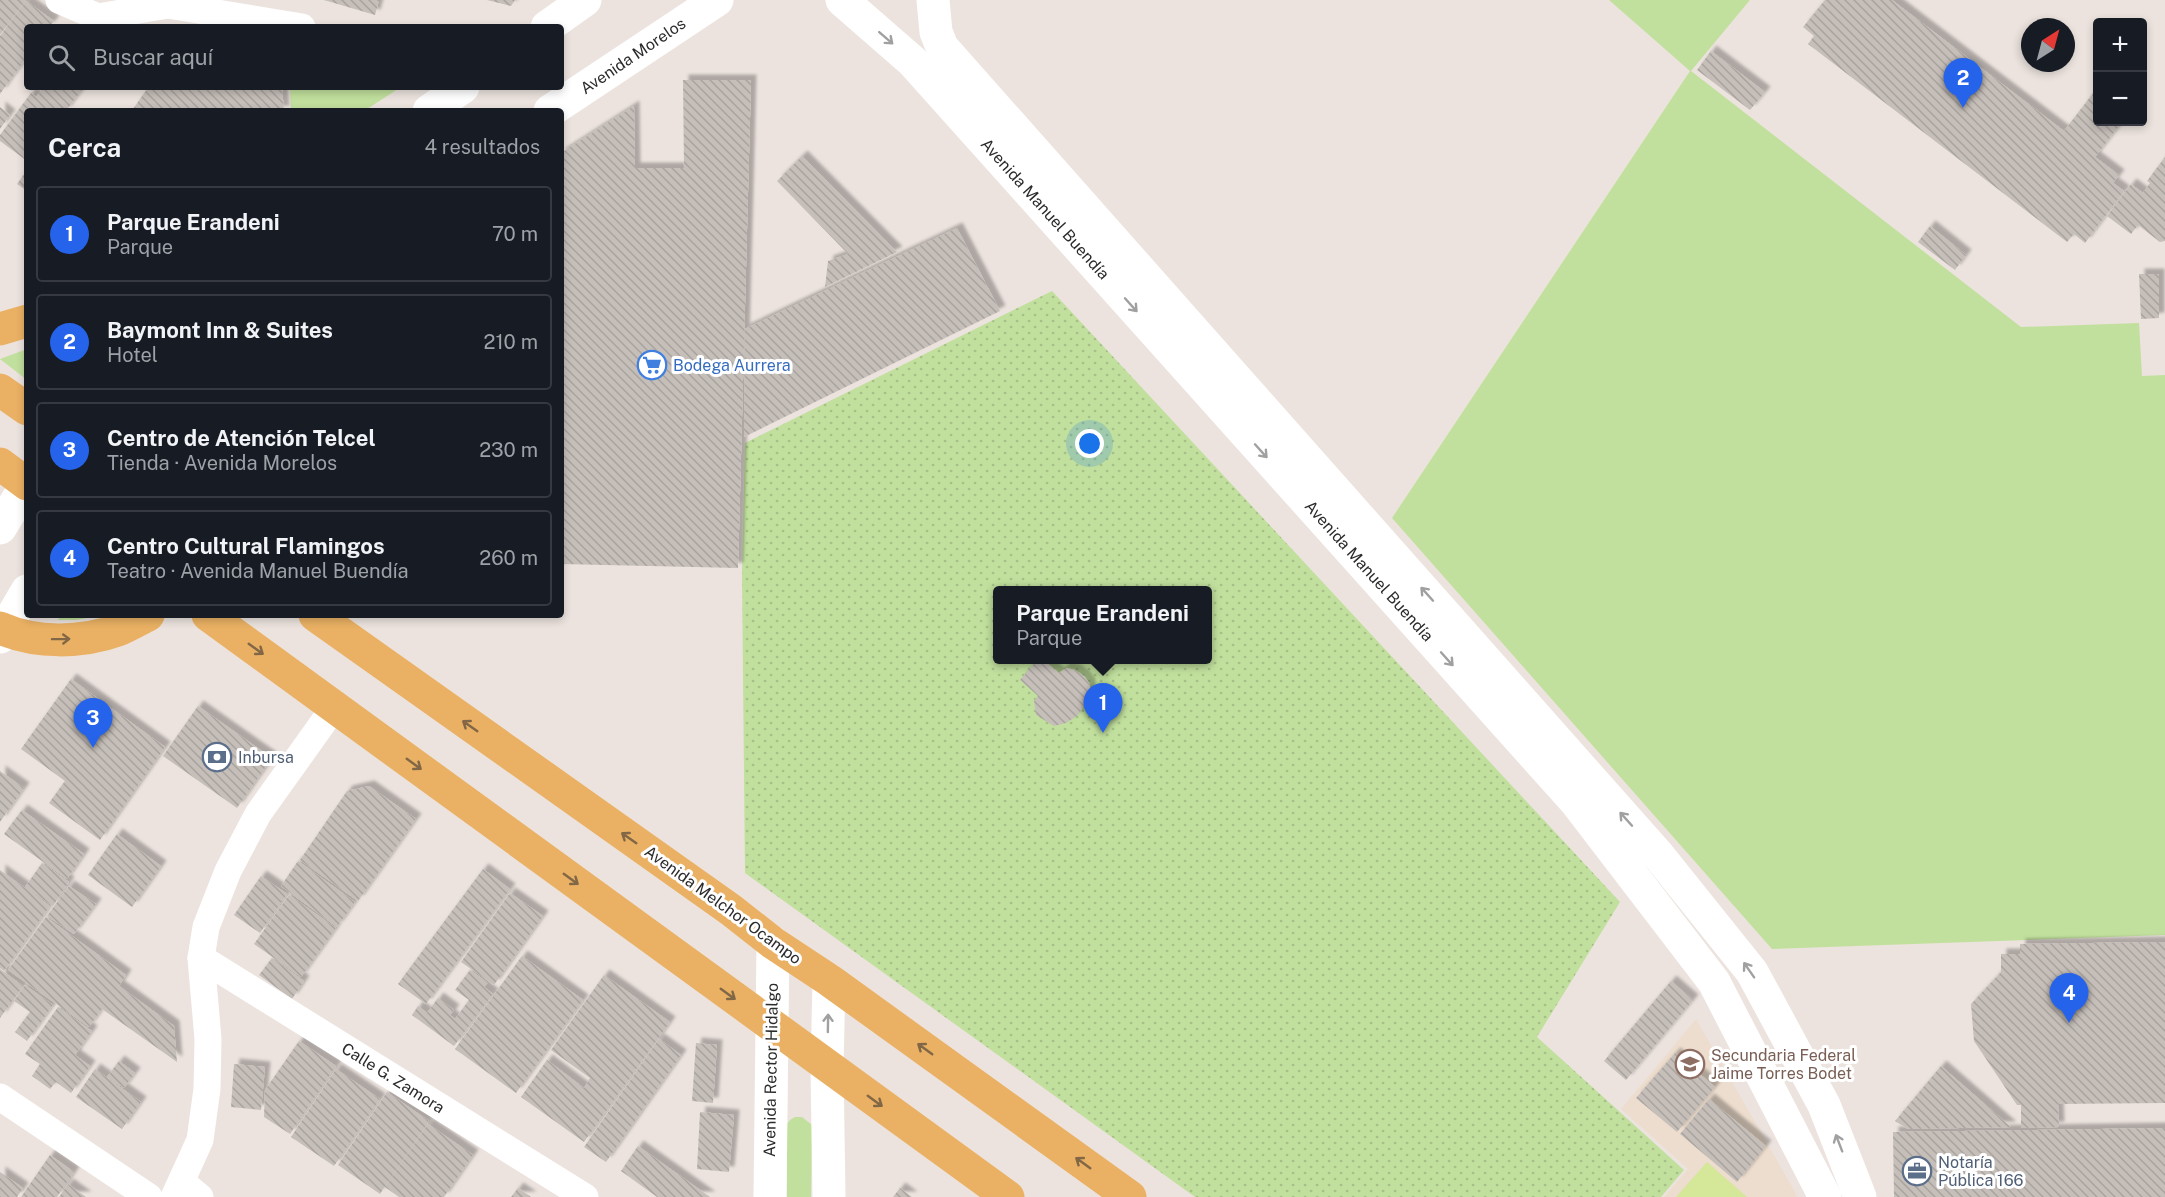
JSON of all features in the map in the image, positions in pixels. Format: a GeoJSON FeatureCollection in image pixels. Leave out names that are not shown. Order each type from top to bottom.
{"type":"FeatureCollection","features":[{"type":"Feature","properties":{"kind":"main road"},"geometry":{"type":"LineString","coordinates":[[0,330],[24,322]]}},
{"type":"Feature","properties":{"kind":"main road"},"geometry":{"type":"LineString","coordinates":[[0,390],[24,407]]}},
{"type":"Feature","properties":{"kind":"main road"},"geometry":{"type":"LineString","coordinates":[[0,464],[24,482]]}},
{"type":"Feature","properties":{"kind":"main road"},"geometry":{"type":"LineString","coordinates":[[1,632],[43,639],[85,638],[119,630],[142,618]]}},
{"type":"Feature","properties":{"kind":"main road"},"geometry":{"type":"LineString","coordinates":[[212,618],[1008,1197]]}},
{"type":"Feature","properties":{"kind":"main road","name":"Avenida Melchor Ocampo"},"geometry":{"type":"LineString","coordinates":[[319,618],[1130,1197]]}},
{"type":"Feature","properties":{"kind":"street"},"geometry":{"type":"LineString","coordinates":[[59,0],[98,17],[168,5],[284,24]]}},
{"type":"Feature","properties":{"kind":"street"},"geometry":{"type":"LineString","coordinates":[[551,24],[585,0]]}},
{"type":"Feature","properties":{"kind":"street","name":"Avenida Morelos"},"geometry":{"type":"LineString","coordinates":[[555,108],[717,0]]}},
{"type":"Feature","properties":{"kind":"street","name":"Avenida Manuel Buendía"},"geometry":{"type":"LineString","coordinates":[[842,0],[920,69],[1575,802],[1714,982],[1824,1197]]}},
{"type":"Feature","properties":{"kind":"street","name":"Avenida Manuel Buendía"},"geometry":{"type":"LineString","coordinates":[[933,0],[936,32],[942,47],[1659,856],[1752,972],[1824,1105],[1860,1197]]}},
{"type":"Feature","properties":{"kind":"street"},"geometry":{"type":"LineString","coordinates":[[433,108],[459,90]]}},
{"type":"Feature","properties":{"kind":"street"},"geometry":{"type":"LineString","coordinates":[[0,528],[24,489]]}},
{"type":"Feature","properties":{"kind":"street"},"geometry":{"type":"LineString","coordinates":[[1,632],[24,596]]}},
{"type":"Feature","properties":{"kind":"street"},"geometry":{"type":"LineString","coordinates":[[186,1192],[200,1140],[207,1089],[208,1039],[201,958],[206,927],[228,871],[258,814],[335,706]]}},
{"type":"Feature","properties":{"kind":"street","name":"Avenida Rector Hidalgo"},"geometry":{"type":"LineString","coordinates":[[770,1197],[773,943]]}},
{"type":"Feature","properties":{"kind":"street","name":"Calle G. Zamora"},"geometry":{"type":"LineString","coordinates":[[201,958],[585,1197]]}},
{"type":"Feature","properties":{"kind":"street"},"geometry":{"type":"LineString","coordinates":[[829,980],[827,1067],[829,1197]]}},
{"type":"Feature","properties":{"kind":"street"},"geometry":{"type":"LineString","coordinates":[[0,1097],[149,1197]]}},
{"type":"Feature","properties":{"kind":"shaded area","name":"Secundaria Federal Jaime Torres Bodet"},"geometry":{"type":"Polygon","coordinates":[[[1696,1019],[1797,1197],[1664,1197],[1688,1169],[1621,1109],[1696,1019]]]}},
{"type":"Feature","properties":{"kind":"green space"},"geometry":{"type":"Polygon","coordinates":[[[1609,0],[1750,0],[1691,71],[2021,327],[2139,323],[2142,376],[2165,375],[2165,935],[1772,949],[1392,518],[1690,71],[1609,0]]]}},
{"type":"Feature","properties":{"kind":"green space"},"geometry":{"type":"Polygon","coordinates":[[[290,90],[396,90],[369,108],[291,108],[290,90]]]}},
{"type":"Feature","properties":{"kind":"green space"},"geometry":{"type":"Polygon","coordinates":[[[1052,291],[1620,902],[1537,1037],[1684,1170],[1661,1197],[1195,1197],[745,873],[742,575],[745,443],[1052,291]]]}},
{"type":"Feature","properties":{"kind":"green space"},"geometry":{"type":"Polygon","coordinates":[[[24,350],[24,378],[0,359],[24,350]]]}},
{"type":"Feature","properties":{"kind":"green space"},"geometry":{"type":"Polygon","coordinates":[[[59,618],[87,618],[76,620],[58,620],[59,618]]]}},
{"type":"Feature","properties":{"kind":"green space"},"geometry":{"type":"Polygon","coordinates":[[[795,1117],[802,1117],[812,1125],[811,1197],[787,1197],[787,1124],[795,1117]]]}},
{"type":"Feature","properties":{"kind":"green space"},"geometry":{"type":"Polygon","coordinates":[[[1707,1162],[1747,1197],[1676,1197],[1707,1162]]]}},
{"type":"Feature","properties":{"kind":"building"},"geometry":{"type":"Polygon","coordinates":[[[0,0],[26,0],[0,35],[0,0]]]}},
{"type":"Feature","properties":{"kind":"building"},"geometry":{"type":"Polygon","coordinates":[[[324,0],[379,0],[375,15],[324,0]]]}},
{"type":"Feature","properties":{"kind":"building"},"geometry":{"type":"Polygon","coordinates":[[[487,0],[515,0],[511,6],[487,0]]]}},
{"type":"Feature","properties":{"kind":"building"},"geometry":{"type":"Polygon","coordinates":[[[1825,0],[1892,0],[2064,131],[2093,93],[2093,126],[2119,126],[2095,157],[2119,175],[2113,183],[2124,191],[2085,243],[2074,234],[2067,242],[1808,44],[1814,36],[1803,27],[1825,0]]]}},
{"type":"Feature","properties":{"kind":"building"},"geometry":{"type":"Polygon","coordinates":[[[26,1],[54,21],[52,24],[24,24],[24,61],[0,94],[0,36],[26,1]]]}},
{"type":"Feature","properties":{"kind":"building"},"geometry":{"type":"Polygon","coordinates":[[[1711,51],[1765,92],[1750,110],[1697,70],[1711,51]]]}},
{"type":"Feature","properties":{"kind":"building","name":"Bodega Aurrera"},"geometry":{"type":"Polygon","coordinates":[[[683,80],[751,80],[738,568],[564,564],[564,151],[634,106],[635,168],[684,168],[683,80]]]}},
{"type":"Feature","properties":{"kind":"building"},"geometry":{"type":"Polygon","coordinates":[[[42,90],[82,90],[68,108],[24,108],[24,159],[0,141],[0,135],[31,93],[36,97],[42,90]]]}},
{"type":"Feature","properties":{"kind":"building"},"geometry":{"type":"Polygon","coordinates":[[[146,90],[282,90],[284,108],[134,108],[146,90]]]}},
{"type":"Feature","properties":{"kind":"building"},"geometry":{"type":"Polygon","coordinates":[[[0,107],[10,115],[0,129],[0,107]]]}},
{"type":"Feature","properties":{"kind":"building"},"geometry":{"type":"Polygon","coordinates":[[[802,156],[897,252],[825,287],[828,261],[848,254],[777,181],[802,156]]]}},
{"type":"Feature","properties":{"kind":"building"},"geometry":{"type":"Polygon","coordinates":[[[2165,157],[2165,241],[2160,242],[2138,225],[2131,234],[2107,216],[2131,184],[2143,193],[2150,183],[2147,181],[2165,157]]]}},
{"type":"Feature","properties":{"kind":"building"},"geometry":{"type":"Polygon","coordinates":[[[24,174],[24,189],[17,184],[24,174]]]}},
{"type":"Feature","properties":{"kind":"building"},"geometry":{"type":"Polygon","coordinates":[[[1930,226],[1966,255],[1955,270],[1918,242],[1930,226]]]}},
{"type":"Feature","properties":{"kind":"building"},"geometry":{"type":"Polygon","coordinates":[[[957,228],[1000,311],[744,437],[745,329],[957,228]]]}},
{"type":"Feature","properties":{"kind":"building"},"geometry":{"type":"Polygon","coordinates":[[[2139,274],[2159,274],[2159,318],[2141,319],[2139,274]]]}},
{"type":"Feature","properties":{"kind":"building"},"geometry":{"type":"Polygon","coordinates":[[[1034,664],[1048,664],[1059,673],[1066,668],[1075,670],[1090,684],[1090,696],[1078,715],[1066,723],[1054,726],[1036,715],[1034,701],[1038,696],[1020,680],[1034,664]]]}},
{"type":"Feature","properties":{"kind":"building"},"geometry":{"type":"Polygon","coordinates":[[[71,679],[165,747],[100,840],[49,803],[65,781],[21,749],[71,679]]]}},
{"type":"Feature","properties":{"kind":"building","name":"Inbursa"},"geometry":{"type":"Polygon","coordinates":[[[198,706],[272,758],[237,808],[163,756],[198,706]]]}},
{"type":"Feature","properties":{"kind":"building"},"geometry":{"type":"Polygon","coordinates":[[[0,771],[24,788],[0,822],[0,771]]]}},
{"type":"Feature","properties":{"kind":"building"},"geometry":{"type":"Polygon","coordinates":[[[369,786],[416,819],[358,901],[300,860],[347,791],[369,786]]]}},
{"type":"Feature","properties":{"kind":"building"},"geometry":{"type":"Polygon","coordinates":[[[22,810],[84,854],[67,879],[4,834],[22,810]]]}},
{"type":"Feature","properties":{"kind":"building"},"geometry":{"type":"Polygon","coordinates":[[[117,834],[161,866],[132,907],[88,875],[117,834]]]}},
{"type":"Feature","properties":{"kind":"building"},"geometry":{"type":"Polygon","coordinates":[[[298,861],[355,902],[337,927],[281,886],[298,861]]]}},
{"type":"Feature","properties":{"kind":"building"},"geometry":{"type":"Polygon","coordinates":[[[42,863],[69,882],[53,906],[25,887],[42,863]]]}},
{"type":"Feature","properties":{"kind":"building"},"geometry":{"type":"Polygon","coordinates":[[[483,869],[510,889],[426,1004],[398,984],[483,869]]]}},
{"type":"Feature","properties":{"kind":"building"},"geometry":{"type":"Polygon","coordinates":[[[0,870],[50,906],[4,971],[0,968],[0,870]]]}},
{"type":"Feature","properties":{"kind":"building"},"geometry":{"type":"Polygon","coordinates":[[[261,876],[287,894],[260,933],[234,915],[261,876]]]}},
{"type":"Feature","properties":{"kind":"building"},"geometry":{"type":"Polygon","coordinates":[[[69,886],[96,904],[74,934],[47,916],[69,886]]]}},
{"type":"Feature","properties":{"kind":"building"},"geometry":{"type":"Polygon","coordinates":[[[510,893],[543,916],[494,985],[461,962],[510,893]]]}},
{"type":"Feature","properties":{"kind":"building"},"geometry":{"type":"Polygon","coordinates":[[[289,895],[336,928],[301,977],[254,944],[289,895]]]}},
{"type":"Feature","properties":{"kind":"building"},"geometry":{"type":"Polygon","coordinates":[[[46,917],[126,975],[119,986],[174,1026],[177,1062],[102,1009],[89,1027],[8,970],[46,917]]]}},
{"type":"Feature","properties":{"kind":"building"},"geometry":{"type":"Polygon","coordinates":[[[2165,942],[2165,1103],[2058,1104],[2059,1127],[2021,1128],[2021,1105],[2017,1105],[1974,1041],[1971,1004],[2001,972],[2001,954],[2020,954],[2020,944],[2165,942]]]}},
{"type":"Feature","properties":{"kind":"building"},"geometry":{"type":"Polygon","coordinates":[[[522,956],[583,1000],[516,1093],[455,1049],[522,956]]]}},
{"type":"Feature","properties":{"kind":"building"},"geometry":{"type":"Polygon","coordinates":[[[272,958],[304,981],[292,999],[259,975],[272,958]]]}},
{"type":"Feature","properties":{"kind":"building"},"geometry":{"type":"Polygon","coordinates":[[[0,969],[23,986],[0,1018],[0,969]]]}},
{"type":"Feature","properties":{"kind":"building"},"geometry":{"type":"Polygon","coordinates":[[[470,970],[488,983],[484,987],[493,994],[454,1046],[412,1015],[418,1006],[427,1013],[438,998],[454,1010],[450,1015],[455,1019],[469,1000],[455,990],[470,970]]]}},
{"type":"Feature","properties":{"kind":"building"},"geometry":{"type":"Polygon","coordinates":[[[604,975],[670,1022],[584,1142],[521,1097],[547,1060],[584,1088],[590,1078],[551,1050],[604,975]]]}},
{"type":"Feature","properties":{"kind":"building"},"geometry":{"type":"Polygon","coordinates":[[[1671,981],[1693,1000],[1626,1080],[1604,1061],[1671,981]]]}},
{"type":"Feature","properties":{"kind":"building"},"geometry":{"type":"Polygon","coordinates":[[[25,985],[53,1005],[27,1041],[15,1032],[30,1012],[14,1001],[25,985]]]}},
{"type":"Feature","properties":{"kind":"building"},"geometry":{"type":"Polygon","coordinates":[[[58,1007],[92,1031],[75,1055],[90,1066],[71,1093],[56,1082],[50,1089],[32,1076],[40,1064],[25,1054],[58,1007]]]}},
{"type":"Feature","properties":{"kind":"building"},"geometry":{"type":"Polygon","coordinates":[[[659,1039],[681,1055],[606,1162],[584,1147],[659,1039]]]}},
{"type":"Feature","properties":{"kind":"building"},"geometry":{"type":"Polygon","coordinates":[[[299,1041],[336,1066],[290,1134],[264,1117],[265,1090],[299,1041]]]}},
{"type":"Feature","properties":{"kind":"building"},"geometry":{"type":"Polygon","coordinates":[[[696,1043],[717,1045],[713,1103],[692,1101],[696,1043]]]}},
{"type":"Feature","properties":{"kind":"building"},"geometry":{"type":"Polygon","coordinates":[[[1675,1053],[1715,1087],[1677,1132],[1636,1098],[1675,1053]]]}},
{"type":"Feature","properties":{"kind":"building"},"geometry":{"type":"Polygon","coordinates":[[[119,1061],[135,1073],[124,1088],[107,1077],[119,1061]]]}},
{"type":"Feature","properties":{"kind":"building"},"geometry":{"type":"Polygon","coordinates":[[[234,1064],[265,1067],[261,1110],[231,1107],[234,1064]]]}},
{"type":"Feature","properties":{"kind":"building"},"geometry":{"type":"Polygon","coordinates":[[[1941,1066],[2011,1127],[1908,1129],[1895,1121],[1941,1066]]]}},
{"type":"Feature","properties":{"kind":"building"},"geometry":{"type":"Polygon","coordinates":[[[95,1069],[141,1102],[122,1129],[76,1097],[95,1069]]]}},
{"type":"Feature","properties":{"kind":"building"},"geometry":{"type":"Polygon","coordinates":[[[336,1069],[380,1099],[334,1166],[291,1137],[336,1069]]]}},
{"type":"Feature","properties":{"kind":"building"},"geometry":{"type":"Polygon","coordinates":[[[387,1092],[429,1121],[380,1194],[338,1165],[387,1092]]]}},
{"type":"Feature","properties":{"kind":"building"},"geometry":{"type":"Polygon","coordinates":[[[1709,1099],[1766,1146],[1737,1182],[1680,1134],[1709,1099]]]}},
{"type":"Feature","properties":{"kind":"building"},"geometry":{"type":"Polygon","coordinates":[[[700,1112],[734,1115],[729,1172],[697,1169],[700,1112]]]}},
{"type":"Feature","properties":{"kind":"building"},"geometry":{"type":"Polygon","coordinates":[[[428,1124],[473,1155],[444,1197],[399,1197],[385,1187],[428,1124]]]}},
{"type":"Feature","properties":{"kind":"building"},"geometry":{"type":"Polygon","coordinates":[[[2165,1128],[2165,1197],[1894,1197],[1893,1132],[2165,1128]]]}},
{"type":"Feature","properties":{"kind":"building"},"geometry":{"type":"Polygon","coordinates":[[[638,1146],[710,1197],[657,1197],[621,1171],[638,1146]]]}},
{"type":"Feature","properties":{"kind":"building"},"geometry":{"type":"Polygon","coordinates":[[[50,1155],[74,1172],[57,1197],[21,1197],[50,1155]]]}},
{"type":"Feature","properties":{"kind":"building"},"geometry":{"type":"Polygon","coordinates":[[[0,1172],[23,1188],[17,1197],[0,1197],[0,1172]]]}},
{"type":"Feature","properties":{"kind":"building"},"geometry":{"type":"Polygon","coordinates":[[[68,1184],[86,1197],[59,1197],[68,1184]]]}},
{"type":"Feature","properties":{"kind":"building"},"geometry":{"type":"Polygon","coordinates":[[[518,1188],[531,1197],[511,1197],[518,1188]]]}},
{"type":"Feature","properties":{"kind":"building"},"geometry":{"type":"Polygon","coordinates":[[[900,1188],[912,1197],[893,1197],[900,1188]]]}},
{"type":"Feature","properties":{"kind":"place","name":"Baymont Inn & Suites"},"geometry":{"type":"Point","coordinates":[1963,108]}},
{"type":"Feature","properties":{"kind":"place","name":"Bodega Aurrera"},"geometry":{"type":"Point","coordinates":[652,365]}},
{"type":"Feature","properties":{"kind":"place","name":"Parque Erandeni"},"geometry":{"type":"Point","coordinates":[1103,733]}},
{"type":"Feature","properties":{"kind":"place","name":"Centro de Atención Telcel"},"geometry":{"type":"Point","coordinates":[93,748]}},
{"type":"Feature","properties":{"kind":"place","name":"Inbursa"},"geometry":{"type":"Point","coordinates":[217,757]}},
{"type":"Feature","properties":{"kind":"place","name":"Centro Cultural Flamingos"},"geometry":{"type":"Point","coordinates":[2069,1023]}},
{"type":"Feature","properties":{"kind":"place","name":"Secundaria Federal Jaime Torres Bodet"},"geometry":{"type":"Point","coordinates":[1690,1064]}},
{"type":"Feature","properties":{"kind":"place","name":"Notaría Pública 166"},"geometry":{"type":"Point","coordinates":[1917,1171]}}]}
